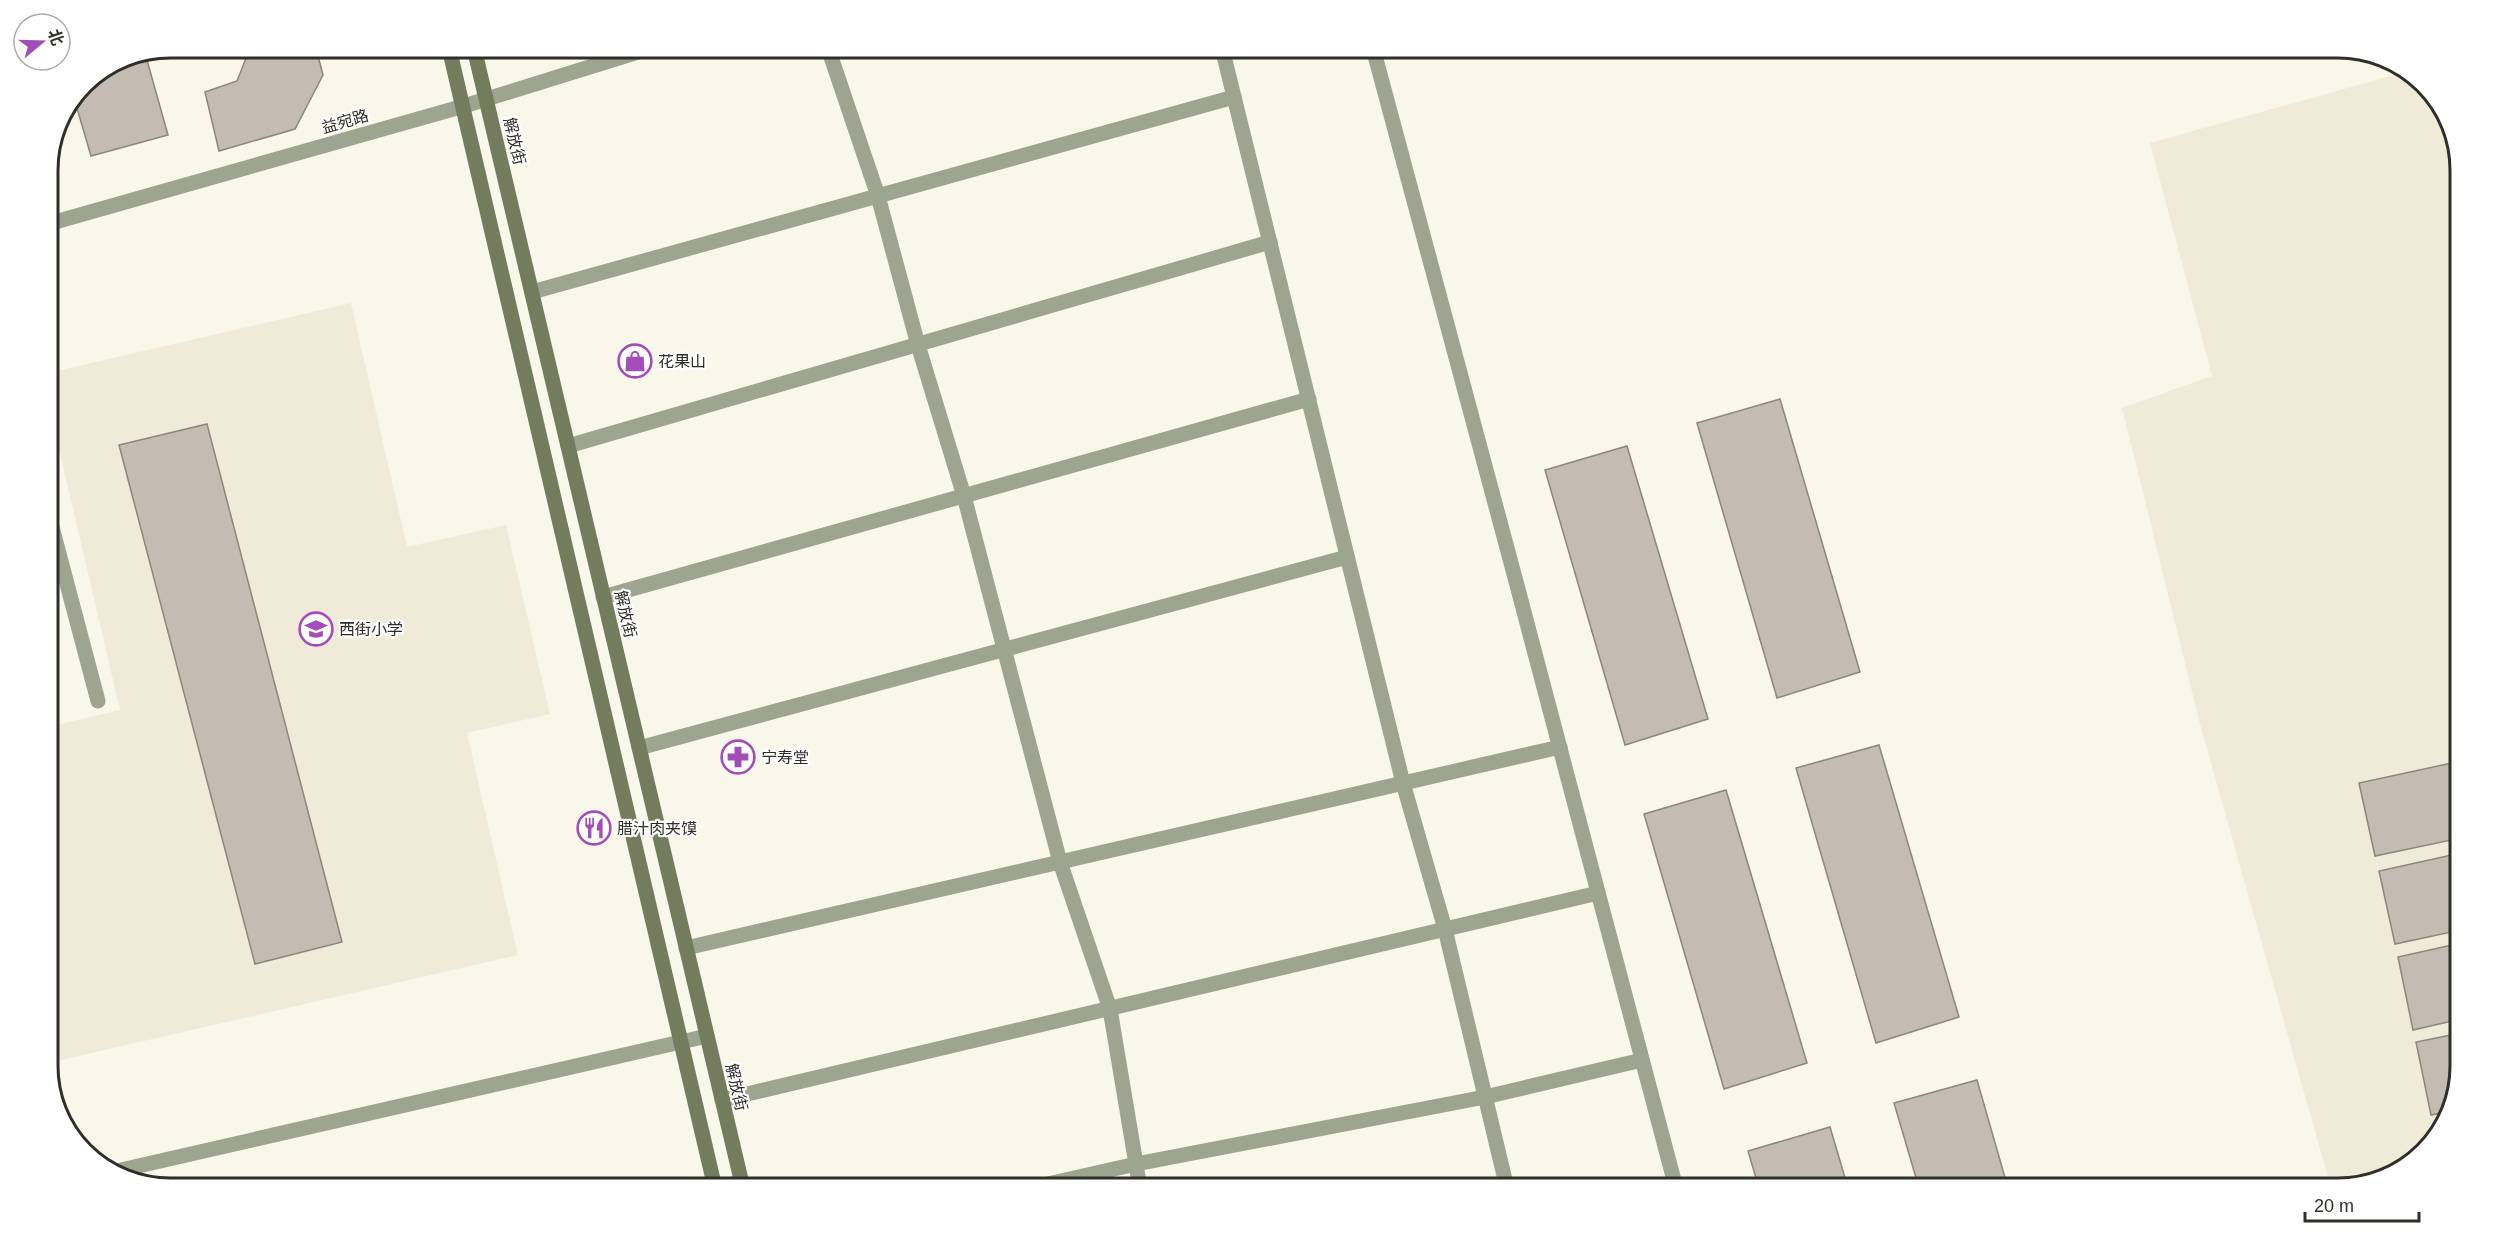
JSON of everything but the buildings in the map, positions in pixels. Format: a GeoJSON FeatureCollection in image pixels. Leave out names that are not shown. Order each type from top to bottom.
{"type":"FeatureCollection","features":[{"type":"Feature","properties":{"kind":"main road"},"geometry":{"type":"LineString","coordinates":[[451,59],[464,106],[713,1178]]}},
{"type":"Feature","properties":{"kind":"main road","name":"解放街"},"geometry":{"type":"LineString","coordinates":[[477,59],[740,1178]]}},
{"type":"Feature","properties":{"kind":"street"},"geometry":{"type":"LineString","coordinates":[[1376,58],[1673,1178]]}},
{"type":"Feature","properties":{"kind":"street","name":"益宛路"},"geometry":{"type":"LineString","coordinates":[[59,221],[464,106],[616,59]]}},
{"type":"Feature","properties":{"kind":"street"},"geometry":{"type":"LineString","coordinates":[[832,59],[878,196],[918,345],[964,496],[1060,862],[1110,1009],[1138,1178]]}},
{"type":"Feature","properties":{"kind":"street"},"geometry":{"type":"LineString","coordinates":[[1225,59],[1403,783],[1445,930],[1505,1178]]}},
{"type":"Feature","properties":{"kind":"street"},"geometry":{"type":"LineString","coordinates":[[532,292],[1234,97]]}},
{"type":"Feature","properties":{"kind":"street"},"geometry":{"type":"LineString","coordinates":[[568,446],[1270,242]]}},
{"type":"Feature","properties":{"kind":"street"},"geometry":{"type":"LineString","coordinates":[[603,597],[1309,399]]}},
{"type":"Feature","properties":{"kind":"street"},"geometry":{"type":"LineString","coordinates":[[59,554],[98,701]]}},
{"type":"Feature","properties":{"kind":"street"},"geometry":{"type":"LineString","coordinates":[[639,748],[1347,557]]}},
{"type":"Feature","properties":{"kind":"street"},"geometry":{"type":"LineString","coordinates":[[686,948],[1560,747]]}},
{"type":"Feature","properties":{"kind":"street"},"geometry":{"type":"LineString","coordinates":[[722,1100],[1598,893]]}},
{"type":"Feature","properties":{"kind":"street"},"geometry":{"type":"LineString","coordinates":[[127,1169],[707,1036]]}},
{"type":"Feature","properties":{"kind":"street"},"geometry":{"type":"LineString","coordinates":[[1074,1178],[1485,1097],[1642,1060]]}},
{"type":"Feature","properties":{"kind":"shaded area"},"geometry":{"type":"Polygon","coordinates":[[[2396,74],[2423,97],[2432,108],[2445,134],[2450,163],[2450,1073],[2445,1102],[2432,1128],[2401,1159],[2368,1174],[2328,1178],[2201,728],[2122,408],[2212,376],[2150,143],[2396,74]]]}},
{"type":"Feature","properties":{"kind":"shaded area","name":"西街小学"},"geometry":{"type":"Polygon","coordinates":[[[351,303],[407,547],[506,525],[550,714],[467,733],[518,955],[59,1060],[59,724],[120,710],[59,449],[59,370],[351,303]]]}},
{"type":"Feature","properties":{"kind":"place","name":"花果山"},"geometry":{"type":"Point","coordinates":[635,361]}},
{"type":"Feature","properties":{"kind":"place","name":"西街小学"},"geometry":{"type":"Point","coordinates":[316,629]}},
{"type":"Feature","properties":{"kind":"place","name":"宁寿堂"},"geometry":{"type":"Point","coordinates":[738,757]}},
{"type":"Feature","properties":{"kind":"place","name":"腊汁肉夹馍"},"geometry":{"type":"Point","coordinates":[594,828]}}]}
